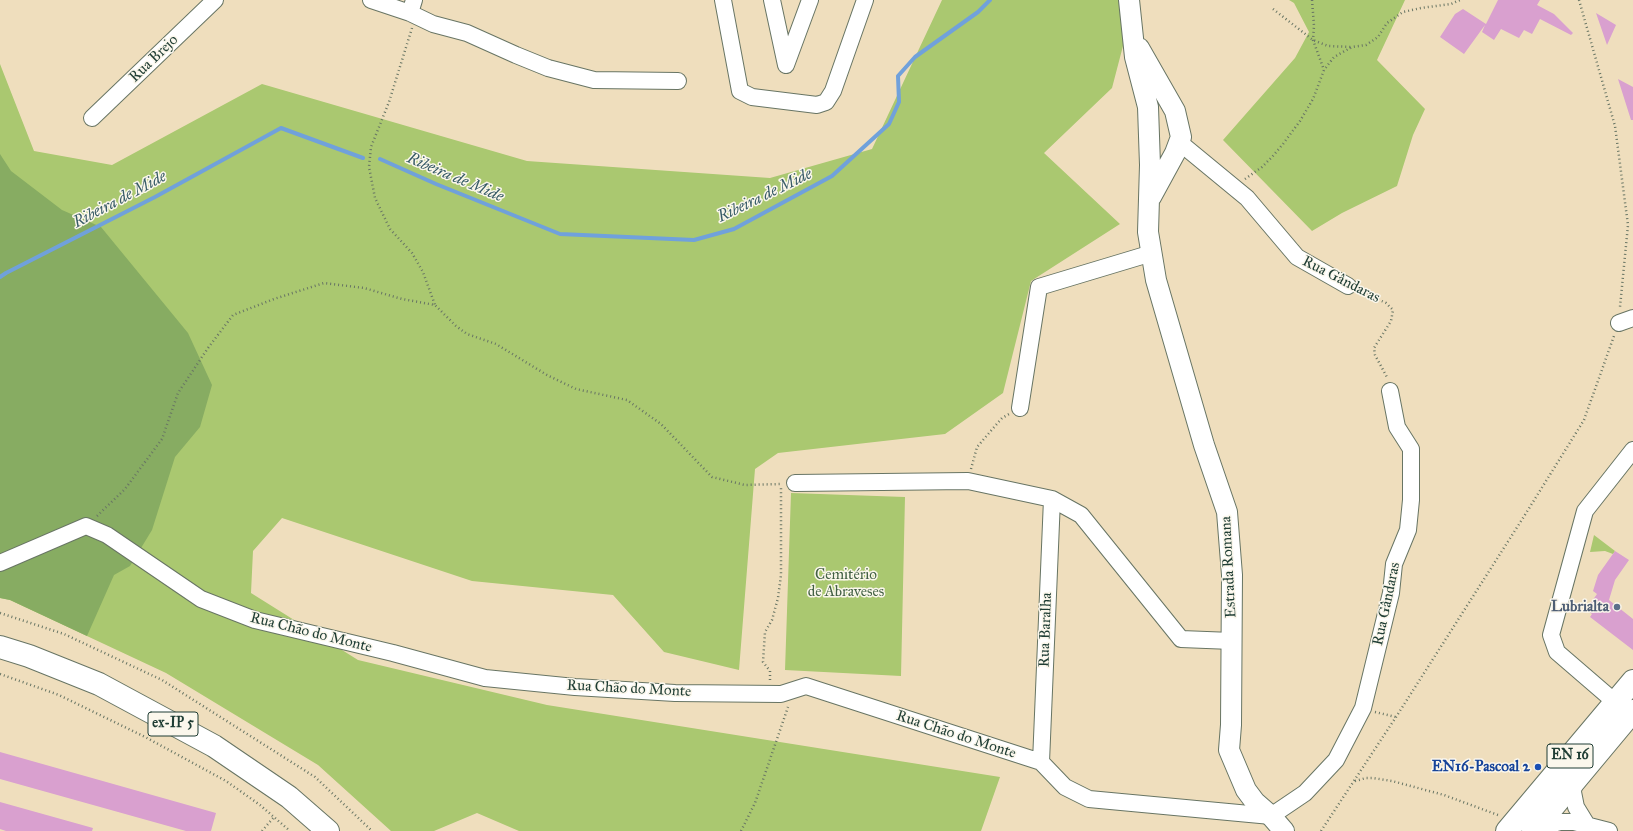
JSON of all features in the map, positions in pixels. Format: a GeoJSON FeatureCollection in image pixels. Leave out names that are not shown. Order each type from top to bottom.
{"type":"FeatureCollection","features":[{"type":"Feature","properties":{"kind":"main road","name":"ex-IP 5"},"geometry":{"type":"LineString","coordinates":[[0,647],[29,656],[99,684],[214,746],[289,797],[328,831]]}},
{"type":"Feature","properties":{"kind":"main road","name":"EN 16"},"geometry":{"type":"LineString","coordinates":[[1534,830],[1574,782],[1624,707],[1633,681]]}},
{"type":"Feature","properties":{"kind":"main road","name":"EN 16"},"geometry":{"type":"LineString","coordinates":[[1503,823],[1624,707]]}},
{"type":"Feature","properties":{"kind":"street","name":"Rua Brejo"},"geometry":{"type":"LineString","coordinates":[[92,118],[215,0]]}},
{"type":"Feature","properties":{"kind":"street"},"geometry":{"type":"LineString","coordinates":[[371,0],[413,10],[433,24],[467,33],[516,56],[548,68],[594,80],[678,81]]}},
{"type":"Feature","properties":{"kind":"street"},"geometry":{"type":"LineString","coordinates":[[723,0],[740,90],[752,97],[816,105],[826,102],[833,91],[865,0]]}},
{"type":"Feature","properties":{"kind":"street"},"geometry":{"type":"LineString","coordinates":[[772,0],[786,65],[810,0]]}},
{"type":"Feature","properties":{"kind":"street","name":"Estrada Romana"},"geometry":{"type":"LineString","coordinates":[[1129,0],[1138,72],[1148,107],[1150,165],[1148,232],[1156,280],[1204,445],[1227,512],[1232,575],[1231,725],[1229,750],[1246,790],[1255,802],[1271,816],[1284,831]]}},
{"type":"Feature","properties":{"kind":"street","name":"Estrada Romana"},"geometry":{"type":"LineString","coordinates":[[1133,38],[1175,111],[1181,137],[1175,153],[1149,200]]}},
{"type":"Feature","properties":{"kind":"street","name":"Rua Gândaras"},"geometry":{"type":"LineString","coordinates":[[1179,142],[1247,198],[1297,257],[1348,286]]}},
{"type":"Feature","properties":{"kind":"street"},"geometry":{"type":"LineString","coordinates":[[1020,408],[1039,287],[1152,254]]}},
{"type":"Feature","properties":{"kind":"street","name":"Rua Gândaras"},"geometry":{"type":"LineString","coordinates":[[1271,816],[1305,793],[1336,760],[1363,708],[1391,593],[1394,564],[1408,530],[1411,500],[1411,449],[1397,427],[1390,391]]}},
{"type":"Feature","properties":{"kind":"street"},"geometry":{"type":"LineString","coordinates":[[1624,707],[1557,652],[1551,635],[1585,512],[1633,450]]}},
{"type":"Feature","properties":{"kind":"street"},"geometry":{"type":"LineString","coordinates":[[788,484],[968,481],[1052,498],[1081,515],[1181,639],[1232,641]]}},
{"type":"Feature","properties":{"kind":"street","name":"Rua Baralha"},"geometry":{"type":"LineString","coordinates":[[1041,762],[1052,498]]}},
{"type":"Feature","properties":{"kind":"street"},"geometry":{"type":"LineString","coordinates":[[0,562],[86,526]]}},
{"type":"Feature","properties":{"kind":"street","name":"Rua Chão do Monte"},"geometry":{"type":"LineString","coordinates":[[86,526],[107,535],[201,599],[255,620],[393,653],[485,678],[582,688],[675,693],[781,694],[806,686],[1041,762],[1065,787],[1089,799],[1271,816]]}},
{"type":"Feature","properties":{"kind":"street"},"geometry":{"type":"LineString","coordinates":[[1574,782],[1573,792],[1576,807],[1587,825]]}},
{"type":"Feature","properties":{"kind":"street"},"geometry":{"type":"LineString","coordinates":[[1534,830],[1560,822],[1574,822],[1609,831]]}},
{"type":"Feature","properties":{"kind":"path"},"geometry":{"type":"LineString","coordinates":[[1312,0],[1314,26],[1313,40],[1324,70]]}},
{"type":"Feature","properties":{"kind":"path"},"geometry":{"type":"LineString","coordinates":[[1273,9],[1313,40],[1328,46],[1352,47],[1366,45],[1378,37],[1387,23],[1403,12],[1451,4],[1460,0]]}},
{"type":"Feature","properties":{"kind":"path"},"geometry":{"type":"LineString","coordinates":[[1321,831],[1396,718],[1584,420],[1626,320],[1628,226],[1615,126],[1579,0]]}},
{"type":"Feature","properties":{"kind":"path"},"geometry":{"type":"LineString","coordinates":[[413,10],[388,102],[372,147],[369,167],[375,198],[390,229],[412,253],[423,272],[436,305],[456,326],[467,334],[496,344],[547,375],[576,390],[627,400],[661,424],[712,477],[745,485],[788,484],[778,598],[772,620],[765,632],[763,662],[770,671],[769,694]]}},
{"type":"Feature","properties":{"kind":"path"},"geometry":{"type":"LineString","coordinates":[[1236,189],[1246,178],[1262,167],[1283,144],[1300,122],[1310,104],[1324,70],[1334,57],[1352,47]]}},
{"type":"Feature","properties":{"kind":"path"},"geometry":{"type":"LineString","coordinates":[[86,526],[126,488],[162,438],[178,393],[208,348],[233,315],[274,299],[324,283],[364,288],[402,299],[436,305]]}},
{"type":"Feature","properties":{"kind":"path","name":"Rua Gândaras"},"geometry":{"type":"LineString","coordinates":[[1348,286],[1386,303],[1393,310],[1391,321],[1374,348],[1375,355],[1389,381],[1390,391]]}},
{"type":"Feature","properties":{"kind":"path"},"geometry":{"type":"LineString","coordinates":[[968,481],[977,447],[1002,418],[1020,408]]}},
{"type":"Feature","properties":{"kind":"path"},"geometry":{"type":"LineString","coordinates":[[0,613],[64,634],[162,680],[315,777],[372,831]]}},
{"type":"Feature","properties":{"kind":"path"},"geometry":{"type":"LineString","coordinates":[[0,674],[59,695],[147,738],[226,781],[290,831]]}},
{"type":"Feature","properties":{"kind":"path"},"geometry":{"type":"LineString","coordinates":[[741,831],[755,803],[794,690]]}},
{"type":"Feature","properties":{"kind":"path"},"geometry":{"type":"LineString","coordinates":[[1363,708],[1396,718]]}},
{"type":"Feature","properties":{"kind":"path"},"geometry":{"type":"LineString","coordinates":[[1354,782],[1366,778],[1392,781],[1444,795],[1503,823]]}},
{"type":"Feature","properties":{"kind":"path"},"geometry":{"type":"LineString","coordinates":[[262,831],[274,817]]}},
{"type":"Feature","properties":{"kind":"green space"},"geometry":{"type":"Polygon","coordinates":[[[942,0],[1135,0],[1112,88],[1044,153],[1120,224],[1031,281],[1003,393],[945,434],[778,453],[755,469],[739,670],[664,652],[613,595],[472,581],[282,518],[253,551],[251,593],[358,660],[547,705],[1000,777],[981,831],[519,831],[477,813],[434,831],[391,831],[318,765],[166,673],[10,600],[0,598],[0,64],[34,151],[112,165],[262,84],[527,161],[770,178],[872,149],[942,0]]]}},
{"type":"Feature","properties":{"kind":"green space"},"geometry":{"type":"Polygon","coordinates":[[[1289,0],[1405,0],[1377,60],[1425,109],[1413,135],[1397,186],[1342,213],[1312,231],[1223,140],[1295,58],[1309,32],[1294,3],[1289,0]]]}},
{"type":"Feature","properties":{"kind":"green space"},"geometry":{"type":"Polygon","coordinates":[[[0,154],[11,171],[62,210],[101,227],[188,333],[212,385],[200,427],[175,457],[152,530],[130,566],[114,575],[87,636],[10,600],[0,598],[0,154]]]}},
{"type":"Feature","properties":{"kind":"green space","name":"Cemitério de Abraveses"},"geometry":{"type":"Polygon","coordinates":[[[791,493],[905,497],[901,676],[785,670],[791,493]]]}},
{"type":"Feature","properties":{"kind":"green space"},"geometry":{"type":"Polygon","coordinates":[[[1594,535],[1615,551],[1613,554],[1605,551],[1590,552],[1594,535]]]}},
{"type":"Feature","properties":{"kind":"building"},"geometry":{"type":"Polygon","coordinates":[[[1498,0],[1540,0],[1537,5],[1554,14],[1573,33],[1571,35],[1540,19],[1532,34],[1524,30],[1519,38],[1501,29],[1494,40],[1482,32],[1485,25],[1464,54],[1440,37],[1455,14],[1463,9],[1486,24],[1498,0]]]}},
{"type":"Feature","properties":{"kind":"building"},"geometry":{"type":"Polygon","coordinates":[[[1596,13],[1616,25],[1607,45],[1596,13]]]}},
{"type":"Feature","properties":{"kind":"building"},"geometry":{"type":"Polygon","coordinates":[[[1618,79],[1633,87],[1633,120],[1631,120],[1618,79]]]}},
{"type":"Feature","properties":{"kind":"building"},"geometry":{"type":"Polygon","coordinates":[[[1615,551],[1629,560],[1615,580],[1609,600],[1633,619],[1633,650],[1590,617],[1592,614],[1588,611],[1593,606],[1590,604],[1597,594],[1593,591],[1598,575],[1615,551]]]}},
{"type":"Feature","properties":{"kind":"building"},"geometry":{"type":"Polygon","coordinates":[[[0,752],[216,813],[211,831],[186,831],[0,779],[0,752]]]}},
{"type":"Feature","properties":{"kind":"building"},"geometry":{"type":"Polygon","coordinates":[[[0,802],[93,828],[92,831],[6,831],[0,829],[0,802]]]}},
{"type":"Feature","properties":{"kind":"waterway","name":"Ribeira de Mide"},"geometry":{"type":"LineString","coordinates":[[380,159],[436,184],[560,234],[694,240],[734,229],[832,176],[889,124],[899,102],[898,76],[915,57],[978,12],[990,0]]}},
{"type":"Feature","properties":{"kind":"waterway","name":"Ribeira de Mide"},"geometry":{"type":"LineString","coordinates":[[0,277],[155,197],[281,128],[363,158]]}},
{"type":"Feature","properties":{"kind":"place","name":"Lubrialta"},"geometry":{"type":"Point","coordinates":[1617,607]}},
{"type":"Feature","properties":{"kind":"place","name":"EN16-Pascoal 2"},"geometry":{"type":"Point","coordinates":[1538,767]}}]}
